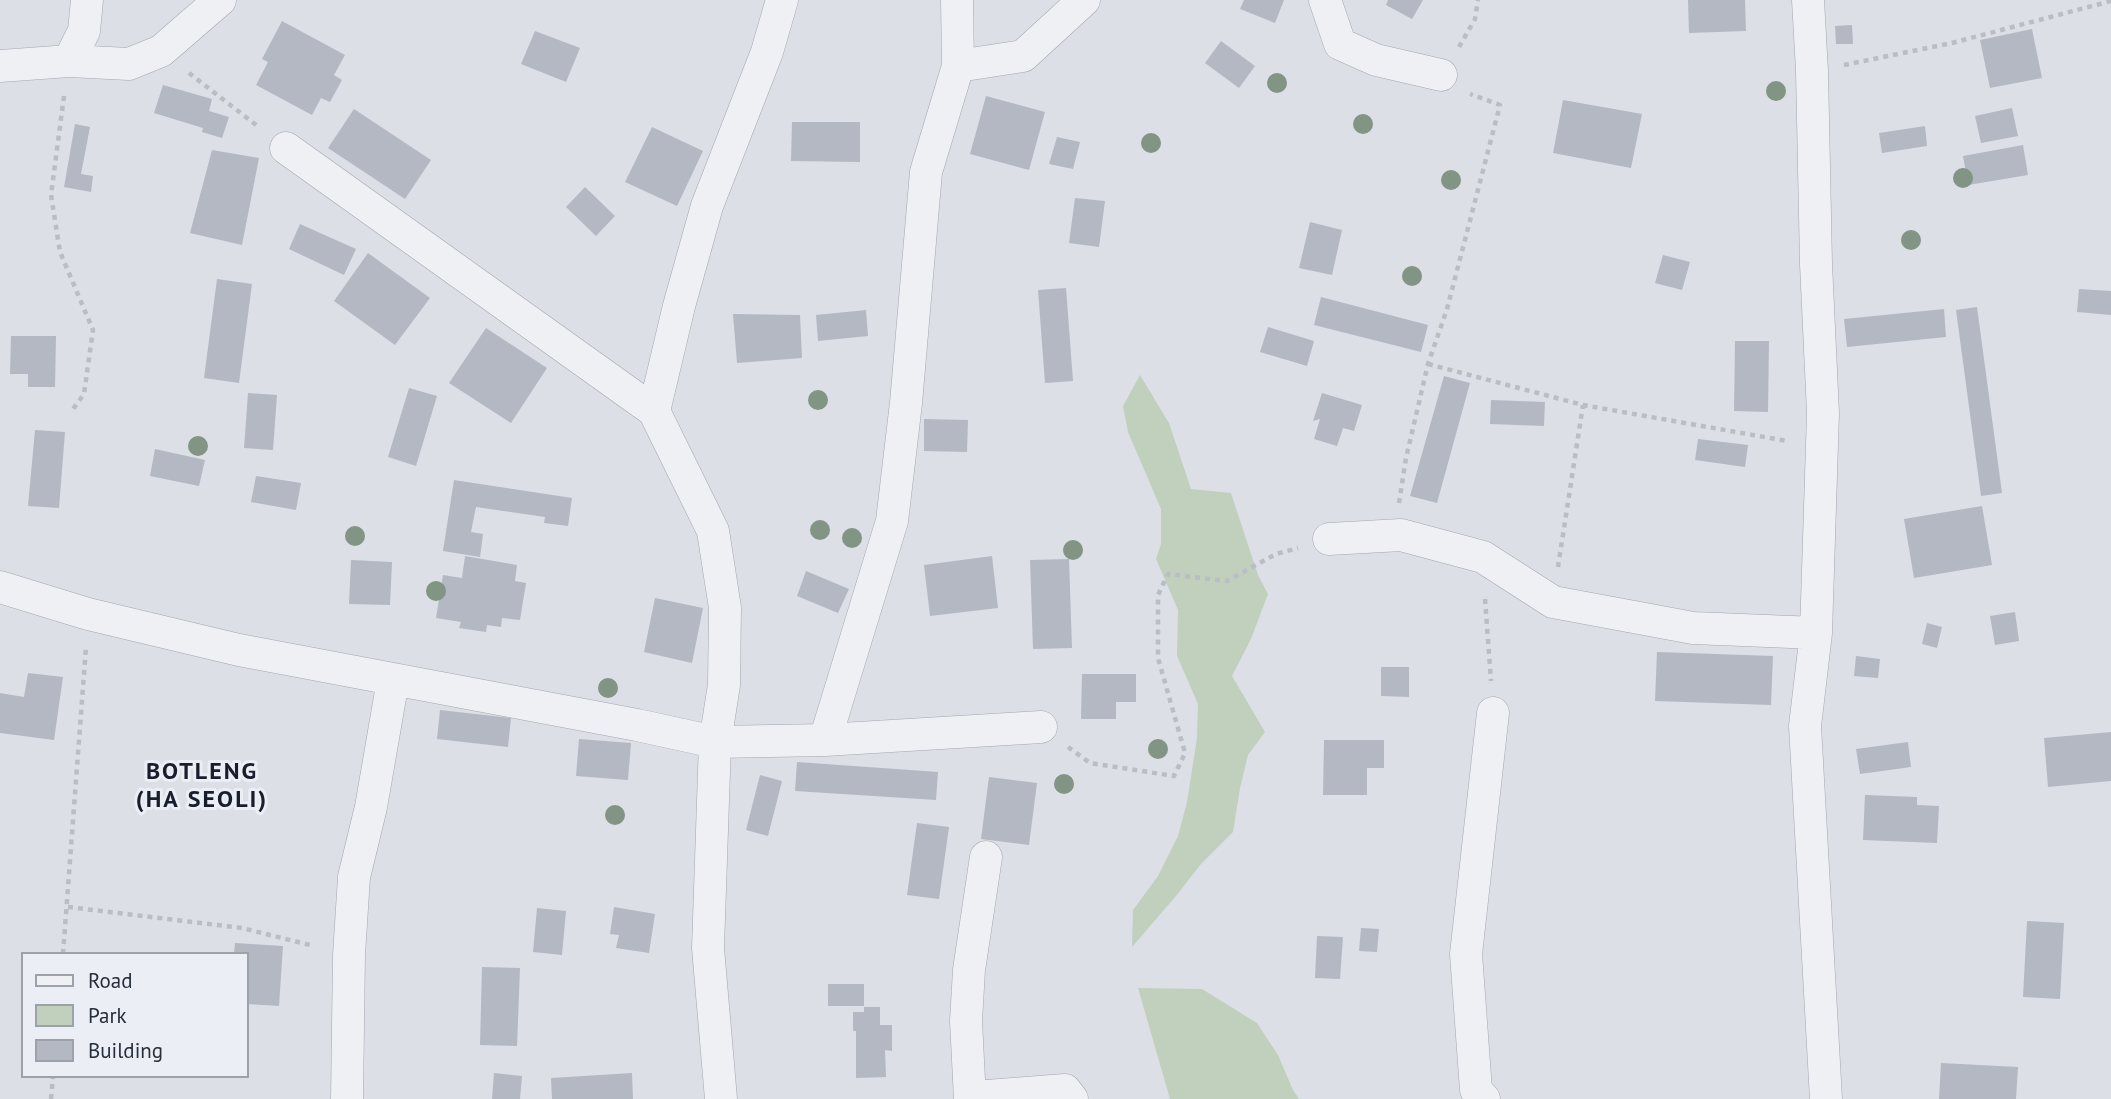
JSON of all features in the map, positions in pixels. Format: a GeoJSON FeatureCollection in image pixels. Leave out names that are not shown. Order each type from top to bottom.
{"type":"FeatureCollection","features":[{"type":"Feature","properties":{"kind":"street"},"geometry":{"type":"LineString","coordinates":[[69,61],[83,31],[87,0]]}},
{"type":"Feature","properties":{"kind":"street"},"geometry":{"type":"LineString","coordinates":[[0,66],[69,61],[129,64],[161,51],[220,0]]}},
{"type":"Feature","properties":{"kind":"street"},"geometry":{"type":"LineString","coordinates":[[654,411],[707,206],[767,52],[782,0]]}},
{"type":"Feature","properties":{"kind":"street"},"geometry":{"type":"LineString","coordinates":[[825,740],[892,521],[906,403],[926,172],[958,66],[957,0]]}},
{"type":"Feature","properties":{"kind":"street"},"geometry":{"type":"LineString","coordinates":[[958,66],[1023,56],[1084,0]]}},
{"type":"Feature","properties":{"kind":"street"},"geometry":{"type":"LineString","coordinates":[[1325,0],[1340,44],[1376,61],[1441,75]]}},
{"type":"Feature","properties":{"kind":"street"},"geometry":{"type":"LineString","coordinates":[[1808,0],[1823,413],[1816,633],[1805,726],[1826,1099]]}},
{"type":"Feature","properties":{"kind":"street"},"geometry":{"type":"LineString","coordinates":[[286,148],[654,411],[713,531],[725,608],[724,685],[715,742],[708,948],[721,1099]]}},
{"type":"Feature","properties":{"kind":"street"},"geometry":{"type":"LineString","coordinates":[[1329,539],[1401,536],[1483,557],[1553,602],[1693,628],[1816,633]]}},
{"type":"Feature","properties":{"kind":"street"},"geometry":{"type":"LineString","coordinates":[[0,587],[88,614],[239,650],[715,742],[825,740],[1041,727]]}},
{"type":"Feature","properties":{"kind":"street"},"geometry":{"type":"LineString","coordinates":[[347,1099],[349,955],[354,877],[371,807],[393,680]]}},
{"type":"Feature","properties":{"kind":"street"},"geometry":{"type":"LineString","coordinates":[[1484,1099],[1476,1090],[1466,954],[1493,713]]}},
{"type":"Feature","properties":{"kind":"street"},"geometry":{"type":"LineString","coordinates":[[986,857],[969,970],[966,1021],[972,1099],[1065,1090],[1072,1099]]}},
{"type":"Feature","properties":{"kind":"path"},"geometry":{"type":"LineString","coordinates":[[1401,536],[1399,505],[1406,457],[1428,364],[1447,309],[1500,105],[1460,90],[1441,75],[1475,19],[1478,0]]}},
{"type":"Feature","properties":{"kind":"path"},"geometry":{"type":"LineString","coordinates":[[1812,71],[1952,43],[2111,1]]}},
{"type":"Feature","properties":{"kind":"path"},"geometry":{"type":"LineString","coordinates":[[161,51],[286,148]]}},
{"type":"Feature","properties":{"kind":"path"},"geometry":{"type":"LineString","coordinates":[[69,61],[51,195],[60,252],[93,330],[85,394],[73,409]]}},
{"type":"Feature","properties":{"kind":"path"},"geometry":{"type":"LineString","coordinates":[[1428,364],[1583,405],[1821,447]]}},
{"type":"Feature","properties":{"kind":"path"},"geometry":{"type":"LineString","coordinates":[[1553,602],[1583,405]]}},
{"type":"Feature","properties":{"kind":"path"},"geometry":{"type":"LineString","coordinates":[[1041,727],[1090,763],[1174,776],[1185,753],[1158,658],[1158,595],[1168,574],[1227,581],[1276,554],[1329,539]]}},
{"type":"Feature","properties":{"kind":"path"},"geometry":{"type":"LineString","coordinates":[[1483,557],[1493,713]]}},
{"type":"Feature","properties":{"kind":"path"},"geometry":{"type":"LineString","coordinates":[[63,952],[88,614]]}},
{"type":"Feature","properties":{"kind":"path"},"geometry":{"type":"LineString","coordinates":[[67,907],[242,928],[349,955]]}},
{"type":"Feature","properties":{"kind":"path"},"geometry":{"type":"LineString","coordinates":[[51,1099],[53,1078]]}},
{"type":"Feature","properties":{"kind":"green space"},"geometry":{"type":"Polygon","coordinates":[[[1140,375],[1169,423],[1191,489],[1231,493],[1258,575],[1268,594],[1251,639],[1232,676],[1265,732],[1248,755],[1233,832],[1201,864],[1132,947],[1133,910],[1158,876],[1178,836],[1187,802],[1197,738],[1198,704],[1177,656],[1178,610],[1156,559],[1161,544],[1161,509],[1128,432],[1123,406],[1140,375]]]}},
{"type":"Feature","properties":{"kind":"green space"},"geometry":{"type":"Polygon","coordinates":[[[1138,988],[1202,989],[1257,1023],[1278,1055],[1299,1099],[1170,1099],[1138,988]]]}},
{"type":"Feature","properties":{"kind":"building"},"geometry":{"type":"Polygon","coordinates":[[[1244,0],[1284,0],[1275,23],[1240,9],[1244,0]]]}},
{"type":"Feature","properties":{"kind":"building"},"geometry":{"type":"Polygon","coordinates":[[[1388,0],[1423,0],[1412,19],[1386,5],[1388,0]]]}},
{"type":"Feature","properties":{"kind":"building"},"geometry":{"type":"Polygon","coordinates":[[[1688,0],[1745,0],[1746,31],[1689,33],[1688,0]]]}},
{"type":"Feature","properties":{"kind":"building"},"geometry":{"type":"Polygon","coordinates":[[[282,21],[345,55],[334,75],[342,80],[330,102],[321,98],[312,115],[256,85],[268,62],[262,59],[282,21]]]}},
{"type":"Feature","properties":{"kind":"building"},"geometry":{"type":"Polygon","coordinates":[[[1852,25],[1853,44],[1836,44],[1835,26],[1852,25]]]}},
{"type":"Feature","properties":{"kind":"building"},"geometry":{"type":"Polygon","coordinates":[[[2032,29],[2042,78],[1990,88],[1980,40],[2032,29]]]}},
{"type":"Feature","properties":{"kind":"building"},"geometry":{"type":"Polygon","coordinates":[[[535,31],[580,48],[566,82],[521,64],[535,31]]]}},
{"type":"Feature","properties":{"kind":"building"},"geometry":{"type":"Polygon","coordinates":[[[1221,41],[1255,66],[1239,88],[1205,63],[1221,41]]]}},
{"type":"Feature","properties":{"kind":"building"},"geometry":{"type":"Polygon","coordinates":[[[163,85],[212,99],[209,111],[229,117],[222,138],[202,132],[203,128],[154,113],[163,85]]]}},
{"type":"Feature","properties":{"kind":"building"},"geometry":{"type":"Polygon","coordinates":[[[986,96],[1045,112],[1029,170],[970,154],[986,96]]]}},
{"type":"Feature","properties":{"kind":"building"},"geometry":{"type":"Polygon","coordinates":[[[1563,100],[1642,114],[1631,168],[1553,153],[1563,100]]]}},
{"type":"Feature","properties":{"kind":"building"},"geometry":{"type":"Polygon","coordinates":[[[2012,108],[2018,136],[1981,143],[1975,116],[2012,108]]]}},
{"type":"Feature","properties":{"kind":"building"},"geometry":{"type":"Polygon","coordinates":[[[354,109],[431,160],[405,199],[328,148],[354,109]]]}},
{"type":"Feature","properties":{"kind":"building"},"geometry":{"type":"Polygon","coordinates":[[[792,122],[860,122],[860,162],[791,161],[792,122]]]}},
{"type":"Feature","properties":{"kind":"building"},"geometry":{"type":"Polygon","coordinates":[[[75,124],[90,127],[81,174],[93,176],[91,192],[64,187],[75,124]]]}},
{"type":"Feature","properties":{"kind":"building"},"geometry":{"type":"Polygon","coordinates":[[[1925,126],[1927,146],[1882,153],[1879,133],[1925,126]]]}},
{"type":"Feature","properties":{"kind":"building"},"geometry":{"type":"Polygon","coordinates":[[[652,127],[703,151],[677,206],[625,182],[652,127]]]}},
{"type":"Feature","properties":{"kind":"building"},"geometry":{"type":"Polygon","coordinates":[[[1057,137],[1080,142],[1073,169],[1049,164],[1057,137]]]}},
{"type":"Feature","properties":{"kind":"building"},"geometry":{"type":"Polygon","coordinates":[[[2023,145],[2028,175],[1968,185],[1963,156],[2023,145]]]}},
{"type":"Feature","properties":{"kind":"building"},"geometry":{"type":"Polygon","coordinates":[[[212,150],[259,158],[242,245],[190,233],[212,150]]]}},
{"type":"Feature","properties":{"kind":"building"},"geometry":{"type":"Polygon","coordinates":[[[585,187],[615,216],[596,236],[566,207],[585,187]]]}},
{"type":"Feature","properties":{"kind":"building"},"geometry":{"type":"Polygon","coordinates":[[[1075,198],[1105,201],[1099,247],[1069,243],[1075,198]]]}},
{"type":"Feature","properties":{"kind":"building"},"geometry":{"type":"Polygon","coordinates":[[[1310,222],[1342,230],[1332,275],[1299,268],[1310,222]]]}},
{"type":"Feature","properties":{"kind":"building"},"geometry":{"type":"Polygon","coordinates":[[[300,224],[356,249],[344,275],[289,249],[300,224]]]}},
{"type":"Feature","properties":{"kind":"building"},"geometry":{"type":"Polygon","coordinates":[[[368,253],[430,298],[395,345],[334,301],[368,253]]]}},
{"type":"Feature","properties":{"kind":"building"},"geometry":{"type":"Polygon","coordinates":[[[1663,255],[1690,262],[1682,290],[1655,283],[1663,255]]]}},
{"type":"Feature","properties":{"kind":"building"},"geometry":{"type":"Polygon","coordinates":[[[217,279],[252,284],[239,383],[204,378],[217,279]]]}},
{"type":"Feature","properties":{"kind":"building"},"geometry":{"type":"Polygon","coordinates":[[[1066,288],[1073,381],[1045,383],[1038,290],[1066,288]]]}},
{"type":"Feature","properties":{"kind":"building"},"geometry":{"type":"Polygon","coordinates":[[[2079,289],[2111,291],[2111,315],[2077,312],[2079,289]]]}},
{"type":"Feature","properties":{"kind":"building"},"geometry":{"type":"Polygon","coordinates":[[[1321,297],[1428,325],[1421,352],[1314,325],[1321,297]]]}},
{"type":"Feature","properties":{"kind":"building"},"geometry":{"type":"Polygon","coordinates":[[[1977,307],[2002,493],[1981,496],[1956,310],[1977,307]]]}},
{"type":"Feature","properties":{"kind":"building"},"geometry":{"type":"Polygon","coordinates":[[[1944,309],[1946,337],[1847,347],[1844,319],[1944,309]]]}},
{"type":"Feature","properties":{"kind":"building"},"geometry":{"type":"Polygon","coordinates":[[[866,310],[868,336],[818,341],[816,315],[866,310]]]}},
{"type":"Feature","properties":{"kind":"building"},"geometry":{"type":"Polygon","coordinates":[[[733,314],[800,315],[802,358],[737,363],[733,314]]]}},
{"type":"Feature","properties":{"kind":"building"},"geometry":{"type":"Polygon","coordinates":[[[1268,327],[1314,341],[1307,366],[1260,352],[1268,327]]]}},
{"type":"Feature","properties":{"kind":"building"},"geometry":{"type":"Polygon","coordinates":[[[486,328],[547,368],[511,423],[449,383],[486,328]]]}},
{"type":"Feature","properties":{"kind":"building"},"geometry":{"type":"Polygon","coordinates":[[[11,336],[56,336],[55,387],[28,387],[28,374],[10,374],[11,336]]]}},
{"type":"Feature","properties":{"kind":"building"},"geometry":{"type":"Polygon","coordinates":[[[1735,341],[1769,341],[1768,412],[1734,411],[1735,341]]]}},
{"type":"Feature","properties":{"kind":"building"},"geometry":{"type":"Polygon","coordinates":[[[1444,376],[1470,383],[1437,503],[1410,496],[1444,376]]]}},
{"type":"Feature","properties":{"kind":"building"},"geometry":{"type":"Polygon","coordinates":[[[409,388],[437,396],[416,466],[388,457],[409,388]]]}},
{"type":"Feature","properties":{"kind":"building"},"geometry":{"type":"Polygon","coordinates":[[[248,393],[277,395],[273,450],[244,448],[248,393]]]}},
{"type":"Feature","properties":{"kind":"building"},"geometry":{"type":"Polygon","coordinates":[[[1322,393],[1362,405],[1354,431],[1343,428],[1337,446],[1314,439],[1320,419],[1313,421],[1322,393]]]}},
{"type":"Feature","properties":{"kind":"building"},"geometry":{"type":"Polygon","coordinates":[[[1491,400],[1545,402],[1544,426],[1490,424],[1491,400]]]}},
{"type":"Feature","properties":{"kind":"building"},"geometry":{"type":"Polygon","coordinates":[[[924,419],[968,420],[967,452],[924,451],[924,419]]]}},
{"type":"Feature","properties":{"kind":"building"},"geometry":{"type":"Polygon","coordinates":[[[35,430],[65,432],[59,508],[28,506],[35,430]]]}},
{"type":"Feature","properties":{"kind":"building"},"geometry":{"type":"Polygon","coordinates":[[[1698,439],[1748,445],[1745,467],[1695,460],[1698,439]]]}},
{"type":"Feature","properties":{"kind":"building"},"geometry":{"type":"Polygon","coordinates":[[[155,449],[205,460],[199,486],[150,476],[155,449]]]}},
{"type":"Feature","properties":{"kind":"building"},"geometry":{"type":"Polygon","coordinates":[[[256,476],[301,483],[296,510],[251,502],[256,476]]]}},
{"type":"Feature","properties":{"kind":"building"},"geometry":{"type":"Polygon","coordinates":[[[454,480],[572,498],[568,526],[544,523],[545,517],[476,507],[471,532],[483,534],[480,557],[443,551],[454,480]]]}},
{"type":"Feature","properties":{"kind":"building"},"geometry":{"type":"Polygon","coordinates":[[[1982,506],[1992,565],[1914,578],[1904,519],[1982,506]]]}},
{"type":"Feature","properties":{"kind":"building"},"geometry":{"type":"Polygon","coordinates":[[[465,556],[517,565],[515,581],[526,583],[520,620],[502,618],[501,627],[487,625],[486,632],[459,628],[461,622],[436,618],[443,575],[462,578],[465,556]]]}},
{"type":"Feature","properties":{"kind":"building"},"geometry":{"type":"Polygon","coordinates":[[[992,556],[998,608],[930,616],[924,565],[992,556]]]}},
{"type":"Feature","properties":{"kind":"building"},"geometry":{"type":"Polygon","coordinates":[[[1069,559],[1072,648],[1033,649],[1030,560],[1069,559]]]}},
{"type":"Feature","properties":{"kind":"building"},"geometry":{"type":"Polygon","coordinates":[[[351,560],[392,562],[390,605],[349,604],[351,560]]]}},
{"type":"Feature","properties":{"kind":"building"},"geometry":{"type":"Polygon","coordinates":[[[806,571],[849,589],[838,613],[797,596],[806,571]]]}},
{"type":"Feature","properties":{"kind":"building"},"geometry":{"type":"Polygon","coordinates":[[[655,598],[703,608],[692,663],[644,652],[655,598]]]}},
{"type":"Feature","properties":{"kind":"building"},"geometry":{"type":"Polygon","coordinates":[[[2015,612],[2019,641],[1995,645],[1990,616],[2015,612]]]}},
{"type":"Feature","properties":{"kind":"building"},"geometry":{"type":"Polygon","coordinates":[[[1927,623],[1942,627],[1937,648],[1922,644],[1927,623]]]}},
{"type":"Feature","properties":{"kind":"building"},"geometry":{"type":"Polygon","coordinates":[[[1657,652],[1773,656],[1771,705],[1655,701],[1657,652]]]}},
{"type":"Feature","properties":{"kind":"building"},"geometry":{"type":"Polygon","coordinates":[[[1856,656],[1880,659],[1878,678],[1854,676],[1856,656]]]}},
{"type":"Feature","properties":{"kind":"building"},"geometry":{"type":"Polygon","coordinates":[[[1381,667],[1409,667],[1409,697],[1381,696],[1381,667]]]}},
{"type":"Feature","properties":{"kind":"building"},"geometry":{"type":"Polygon","coordinates":[[[28,673],[63,677],[54,740],[0,733],[0,693],[24,697],[28,673]]]}},
{"type":"Feature","properties":{"kind":"building"},"geometry":{"type":"Polygon","coordinates":[[[1082,674],[1136,674],[1136,702],[1116,702],[1116,719],[1081,719],[1082,674]]]}},
{"type":"Feature","properties":{"kind":"building"},"geometry":{"type":"Polygon","coordinates":[[[440,710],[511,718],[508,747],[437,739],[440,710]]]}},
{"type":"Feature","properties":{"kind":"building"},"geometry":{"type":"Polygon","coordinates":[[[2111,732],[2111,781],[2048,787],[2044,738],[2111,732]]]}},
{"type":"Feature","properties":{"kind":"building"},"geometry":{"type":"Polygon","coordinates":[[[579,739],[631,743],[628,780],[576,776],[579,739]]]}},
{"type":"Feature","properties":{"kind":"building"},"geometry":{"type":"Polygon","coordinates":[[[1324,740],[1384,740],[1384,768],[1367,768],[1367,795],[1323,795],[1324,740]]]}},
{"type":"Feature","properties":{"kind":"building"},"geometry":{"type":"Polygon","coordinates":[[[1908,742],[1911,767],[1860,774],[1856,749],[1908,742]]]}},
{"type":"Feature","properties":{"kind":"building"},"geometry":{"type":"Polygon","coordinates":[[[797,762],[938,772],[936,800],[795,791],[797,762]]]}},
{"type":"Feature","properties":{"kind":"building"},"geometry":{"type":"Polygon","coordinates":[[[760,775],[782,781],[768,836],[746,830],[760,775]]]}},
{"type":"Feature","properties":{"kind":"building"},"geometry":{"type":"Polygon","coordinates":[[[989,777],[1037,783],[1029,845],[981,839],[989,777]]]}},
{"type":"Feature","properties":{"kind":"building"},"geometry":{"type":"Polygon","coordinates":[[[1865,795],[1917,797],[1917,805],[1939,806],[1937,843],[1863,840],[1865,795]]]}},
{"type":"Feature","properties":{"kind":"building"},"geometry":{"type":"Polygon","coordinates":[[[917,823],[949,827],[939,899],[907,895],[917,823]]]}},
{"type":"Feature","properties":{"kind":"building"},"geometry":{"type":"Polygon","coordinates":[[[614,907],[655,914],[649,953],[616,948],[619,935],[610,934],[614,907]]]}},
{"type":"Feature","properties":{"kind":"building"},"geometry":{"type":"Polygon","coordinates":[[[537,908],[566,911],[562,955],[533,952],[537,908]]]}},
{"type":"Feature","properties":{"kind":"building"},"geometry":{"type":"Polygon","coordinates":[[[2027,921],[2064,923],[2060,999],[2023,997],[2027,921]]]}},
{"type":"Feature","properties":{"kind":"building"},"geometry":{"type":"Polygon","coordinates":[[[1361,928],[1379,929],[1377,952],[1359,951],[1361,928]]]}},
{"type":"Feature","properties":{"kind":"building"},"geometry":{"type":"Polygon","coordinates":[[[1317,936],[1343,937],[1340,979],[1315,978],[1317,936]]]}},
{"type":"Feature","properties":{"kind":"building"},"geometry":{"type":"Polygon","coordinates":[[[235,943],[283,946],[279,1006],[248,1004],[248,952],[234,952],[235,943]]]}},
{"type":"Feature","properties":{"kind":"building"},"geometry":{"type":"Polygon","coordinates":[[[482,967],[520,968],[517,1046],[480,1045],[482,967]]]}},
{"type":"Feature","properties":{"kind":"building"},"geometry":{"type":"Polygon","coordinates":[[[828,984],[864,984],[864,1006],[828,1006],[828,984]]]}},
{"type":"Feature","properties":{"kind":"building"},"geometry":{"type":"Polygon","coordinates":[[[864,1007],[880,1007],[880,1025],[892,1025],[892,1051],[885,1050],[886,1077],[856,1078],[856,1031],[853,1031],[853,1012],[864,1012],[864,1007]]]}},
{"type":"Feature","properties":{"kind":"building"},"geometry":{"type":"Polygon","coordinates":[[[1941,1063],[2018,1067],[2016,1099],[1939,1099],[1941,1063]]]}},
{"type":"Feature","properties":{"kind":"building"},"geometry":{"type":"Polygon","coordinates":[[[494,1073],[522,1076],[520,1099],[492,1099],[494,1073]]]}},
{"type":"Feature","properties":{"kind":"building"},"geometry":{"type":"Polygon","coordinates":[[[632,1073],[633,1099],[552,1099],[551,1078],[632,1073]]]}},
{"type":"Feature","properties":{"kind":"district","name":"BOTLENG (HA SEOLI)"},"geometry":{"type":"Point","coordinates":[202,786]}}]}
